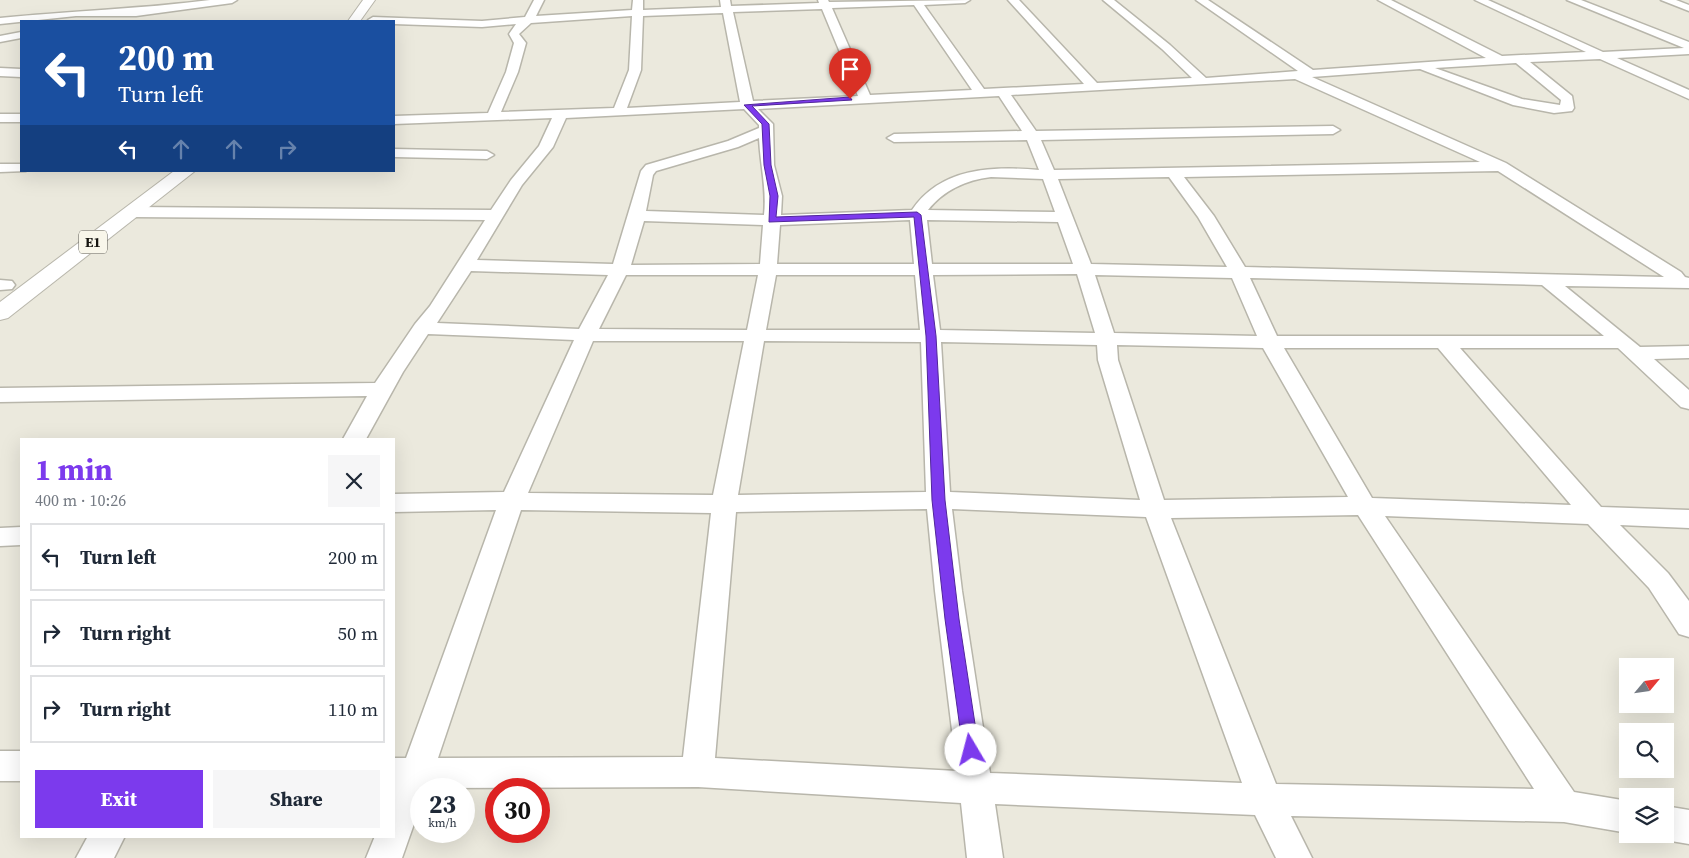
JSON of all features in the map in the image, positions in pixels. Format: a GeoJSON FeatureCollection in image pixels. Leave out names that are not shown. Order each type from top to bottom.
{"type":"FeatureCollection","features":[{"type":"Feature","properties":{"kind":"highway"},"geometry":{"type":"LineString","coordinates":[[355,20],[369,0]]}},
{"type":"Feature","properties":{"kind":"highway"},"geometry":{"type":"LineString","coordinates":[[373,20],[383,7]]}},
{"type":"Feature","properties":{"kind":"highway","name":"E1"},"geometry":{"type":"LineString","coordinates":[[2,286],[159,172]]}},
{"type":"Feature","properties":{"kind":"highway","name":"E1"},"geometry":{"type":"LineString","coordinates":[[0,313],[185,172]]}},
{"type":"Feature","properties":{"kind":"street"},"geometry":{"type":"LineString","coordinates":[[101,20],[150,11],[232,0]]}},
{"type":"Feature","properties":{"kind":"street"},"geometry":{"type":"LineString","coordinates":[[493,116],[512,72],[520,43],[514,34],[516,29],[528,20],[539,0]]}},
{"type":"Feature","properties":{"kind":"street"},"geometry":{"type":"LineString","coordinates":[[619,112],[635,70],[638,0]]}},
{"type":"Feature","properties":{"kind":"street"},"geometry":{"type":"LineString","coordinates":[[395,21],[482,24],[567,16],[637,14],[726,5],[965,0]]}},
{"type":"Feature","properties":{"kind":"street"},"geometry":{"type":"LineString","coordinates":[[1012,0],[1093,86]]}},
{"type":"Feature","properties":{"kind":"street"},"geometry":{"type":"LineString","coordinates":[[1108,0],[1166,47],[1202,81]]}},
{"type":"Feature","properties":{"kind":"street"},"geometry":{"type":"LineString","coordinates":[[1202,0],[1309,73]]}},
{"type":"Feature","properties":{"kind":"street"},"geometry":{"type":"LineString","coordinates":[[1383,0],[1501,60]]}},
{"type":"Feature","properties":{"kind":"street"},"geometry":{"type":"LineString","coordinates":[[1480,0],[1689,95]]}},
{"type":"Feature","properties":{"kind":"street"},"geometry":{"type":"LineString","coordinates":[[1572,0],[1689,46]]}},
{"type":"Feature","properties":{"kind":"street"},"geometry":{"type":"LineString","coordinates":[[1666,0],[1689,8]]}},
{"type":"Feature","properties":{"kind":"street"},"geometry":{"type":"LineString","coordinates":[[916,1],[980,93]]}},
{"type":"Feature","properties":{"kind":"street"},"geometry":{"type":"LineString","coordinates":[[825,3],[866,98]]}},
{"type":"Feature","properties":{"kind":"street"},"geometry":{"type":"LineString","coordinates":[[698,772],[724,504],[754,335],[768,269],[774,196],[767,165],[766,130],[762,118],[747,105],[726,5]]}},
{"type":"Feature","properties":{"kind":"street"},"geometry":{"type":"LineString","coordinates":[[0,21],[76,13],[150,11]]}},
{"type":"Feature","properties":{"kind":"street"},"geometry":{"type":"LineString","coordinates":[[0,39],[20,35]]}},
{"type":"Feature","properties":{"kind":"street"},"geometry":{"type":"LineString","coordinates":[[395,120],[619,112],[1202,81],[1501,60],[1689,52]]}},
{"type":"Feature","properties":{"kind":"street"},"geometry":{"type":"LineString","coordinates":[[1417,66],[1534,106],[1556,111],[1567,108],[1567,99],[1519,59]]}},
{"type":"Feature","properties":{"kind":"street"},"geometry":{"type":"LineString","coordinates":[[0,72],[20,73]]}},
{"type":"Feature","properties":{"kind":"street"},"geometry":{"type":"LineString","coordinates":[[1293,74],[1501,166],[1684,283]]}},
{"type":"Feature","properties":{"kind":"street"},"geometry":{"type":"LineString","coordinates":[[1002,91],[1032,136],[1049,176],[1084,269],[1106,338],[1108,360],[1155,509],[1265,800],[1294,858]]}},
{"type":"Feature","properties":{"kind":"street"},"geometry":{"type":"LineString","coordinates":[[355,438],[380,389],[422,328],[438,309],[516,184],[546,147],[561,114]]}},
{"type":"Feature","properties":{"kind":"street"},"geometry":{"type":"LineString","coordinates":[[0,118],[20,118]]}},
{"type":"Feature","properties":{"kind":"street"},"geometry":{"type":"LineString","coordinates":[[395,827],[405,774],[512,502],[586,335],[620,270],[637,216],[646,174],[651,168],[733,144],[766,130]]}},
{"type":"Feature","properties":{"kind":"street"},"geometry":{"type":"LineString","coordinates":[[894,138],[1333,130]]}},
{"type":"Feature","properties":{"kind":"street"},"geometry":{"type":"LineString","coordinates":[[395,153],[487,155]]}},
{"type":"Feature","properties":{"kind":"street"},"geometry":{"type":"LineString","coordinates":[[985,858],[952,619],[938,500],[931,336],[925,268],[917,215],[924,203],[951,182],[998,171],[1049,176],[1501,166]]}},
{"type":"Feature","properties":{"kind":"street"},"geometry":{"type":"LineString","coordinates":[[0,168],[20,168]]}},
{"type":"Feature","properties":{"kind":"street"},"geometry":{"type":"LineString","coordinates":[[1174,174],[1206,216],[1239,273],[1270,342],[1365,506],[1564,806]]}},
{"type":"Feature","properties":{"kind":"street"},"geometry":{"type":"LineString","coordinates":[[133,212],[496,215]]}},
{"type":"Feature","properties":{"kind":"street"},"geometry":{"type":"LineString","coordinates":[[637,216],[772,220],[917,215],[1064,217]]}},
{"type":"Feature","properties":{"kind":"street"},"geometry":{"type":"LineString","coordinates":[[464,265],[620,270],[1084,269],[1684,283]]}},
{"type":"Feature","properties":{"kind":"street"},"geometry":{"type":"LineString","coordinates":[[1547,280],[1629,348],[1689,402]]}},
{"type":"Feature","properties":{"kind":"street"},"geometry":{"type":"LineString","coordinates":[[422,328],[586,335],[931,336],[1270,342],[1444,342],[1629,348],[1689,352]]}},
{"type":"Feature","properties":{"kind":"street"},"geometry":{"type":"LineString","coordinates":[[1444,342],[1593,514],[1647,569],[1682,611],[1689,626]]}},
{"type":"Feature","properties":{"kind":"street"},"geometry":{"type":"LineString","coordinates":[[0,395],[380,389]]}},
{"type":"Feature","properties":{"kind":"street"},"geometry":{"type":"LineString","coordinates":[[395,503],[724,504],[938,500],[1155,509],[1365,506],[1689,519]]}},
{"type":"Feature","properties":{"kind":"street"},"geometry":{"type":"LineString","coordinates":[[0,537],[20,536]]}},
{"type":"Feature","properties":{"kind":"street"},"geometry":{"type":"LineString","coordinates":[[0,766],[20,766]]}},
{"type":"Feature","properties":{"kind":"street"},"geometry":{"type":"LineString","coordinates":[[405,774],[698,772],[976,788],[1265,800],[1564,806],[1619,815]]}},
{"type":"Feature","properties":{"kind":"street"},"geometry":{"type":"LineString","coordinates":[[1674,824],[1689,827]]}},
{"type":"Feature","properties":{"kind":"street"},"geometry":{"type":"LineString","coordinates":[[94,858],[107,838]]}},
{"type":"Feature","properties":{"kind":"street"},"geometry":{"type":"LineString","coordinates":[[384,858],[391,838]]}},
{"type":"Feature","properties":{"kind":"route"},"geometry":{"type":"LineString","coordinates":[[850,99],[747,105],[766,124],[767,165],[774,196],[772,220],[917,215],[925,268],[931,336],[938,500],[952,619],[971,750]]}}]}
